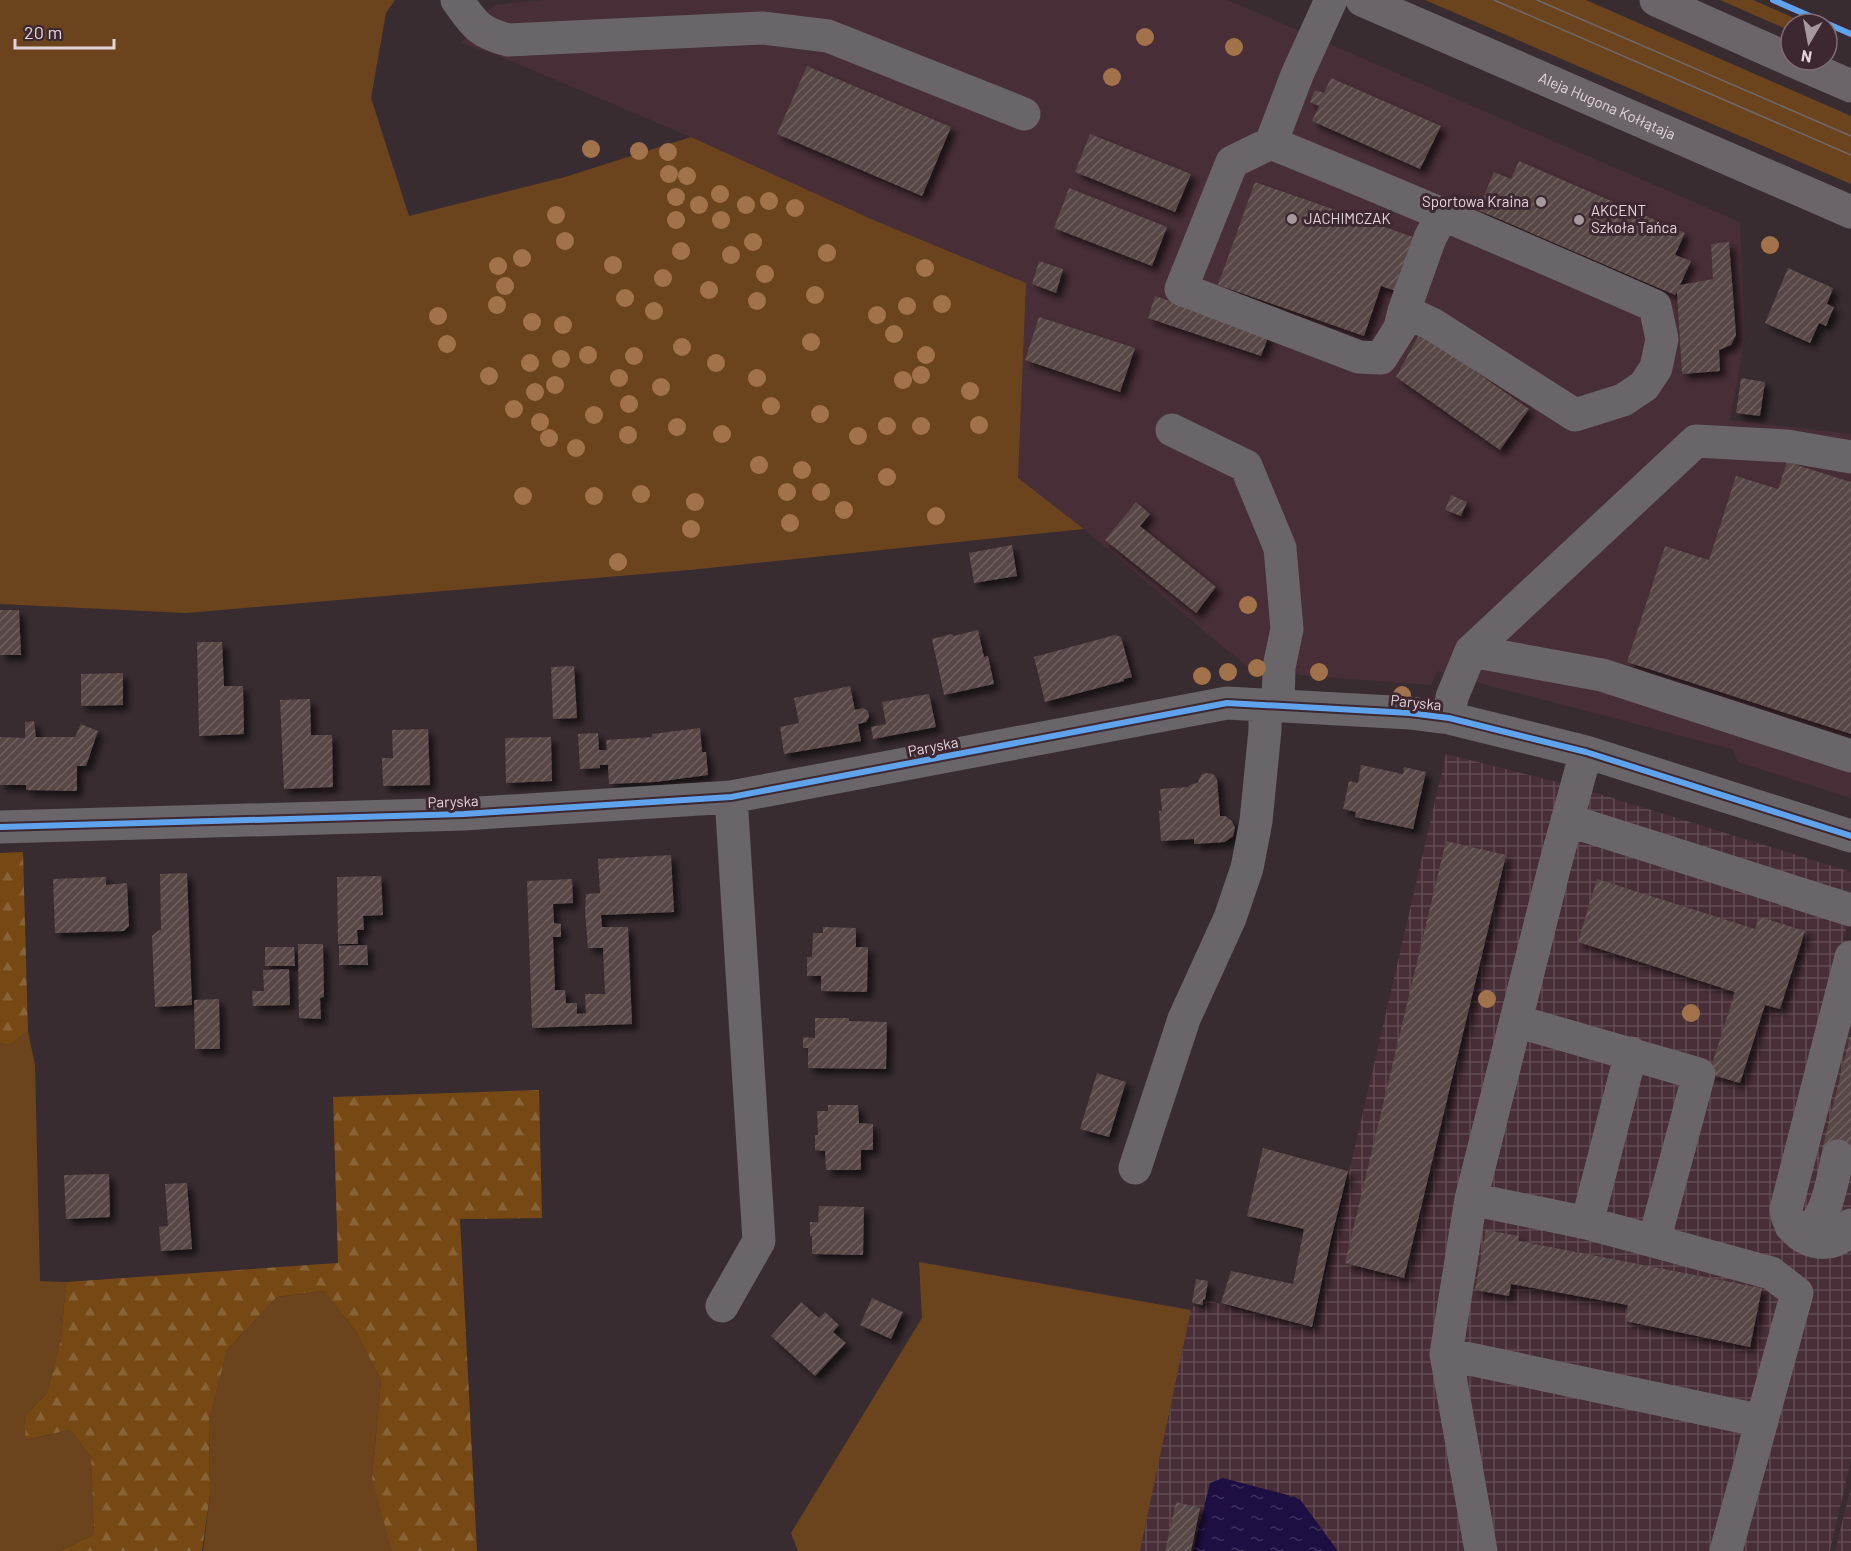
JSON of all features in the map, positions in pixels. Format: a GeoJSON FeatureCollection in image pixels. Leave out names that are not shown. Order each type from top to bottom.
{"type":"FeatureCollection","features":[{"type":"Feature","properties":{"kind":"main road","name":"Aleja Hugona Kołłątaja"},"geometry":{"type":"LineString","coordinates":[[1362,0],[1851,212]]}},
{"type":"Feature","properties":{"kind":"main road"},"geometry":{"type":"LineString","coordinates":[[1656,0],[1779,55]]}},
{"type":"Feature","properties":{"kind":"main road"},"geometry":{"type":"LineString","coordinates":[[1819,72],[1851,86]]}},
{"type":"Feature","properties":{"kind":"street"},"geometry":{"type":"LineString","coordinates":[[457,0],[475,26],[490,36],[508,40],[762,28],[828,36],[1024,114]]}},
{"type":"Feature","properties":{"kind":"street"},"geometry":{"type":"LineString","coordinates":[[1331,0],[1297,75],[1271,142],[1232,162],[1181,289],[1359,357],[1381,358],[1400,328],[1404,310],[1430,237],[1442,215]]}},
{"type":"Feature","properties":{"kind":"street"},"geometry":{"type":"LineString","coordinates":[[1271,142],[1442,215],[1479,228],[1654,306],[1662,339],[1656,368],[1644,386],[1623,400],[1575,416],[1432,324],[1404,310]]}},
{"type":"Feature","properties":{"kind":"street"},"geometry":{"type":"LineString","coordinates":[[1135,1168],[1184,1019],[1230,918],[1247,868],[1256,821],[1265,730],[1287,628],[1280,548],[1246,466],[1172,430]]}},
{"type":"Feature","properties":{"kind":"street"},"geometry":{"type":"LineString","coordinates":[[1449,718],[1452,697],[1471,651],[1696,441],[1787,446],[1851,458]]}},
{"type":"Feature","properties":{"kind":"street"},"geometry":{"type":"LineString","coordinates":[[1471,651],[1602,675],[1851,756]]}},
{"type":"Feature","properties":{"kind":"street","name":"Paryska"},"geometry":{"type":"LineString","coordinates":[[0,826],[464,814],[731,797],[1227,703],[1410,713],[1449,718],[1586,752],[1851,836]]}},
{"type":"Feature","properties":{"kind":"street"},"geometry":{"type":"LineString","coordinates":[[1481,1551],[1446,1354],[1472,1198],[1586,752]]}},
{"type":"Feature","properties":{"kind":"street"},"geometry":{"type":"LineString","coordinates":[[722,1306],[759,1241],[731,797]]}},
{"type":"Feature","properties":{"kind":"street"},"geometry":{"type":"LineString","coordinates":[[1567,820],[1851,910]]}},
{"type":"Feature","properties":{"kind":"street"},"geometry":{"type":"LineString","coordinates":[[1851,957],[1786,1209],[1791,1227],[1797,1234],[1807,1239],[1822,1242],[1837,1241],[1851,1225]]}},
{"type":"Feature","properties":{"kind":"street"},"geometry":{"type":"LineString","coordinates":[[1516,1021],[1699,1074],[1654,1241]]}},
{"type":"Feature","properties":{"kind":"street"},"geometry":{"type":"LineString","coordinates":[[1587,1223],[1631,1053]]}},
{"type":"Feature","properties":{"kind":"street"},"geometry":{"type":"LineString","coordinates":[[1791,1227],[1812,1226],[1821,1217],[1838,1155]]}},
{"type":"Feature","properties":{"kind":"street"},"geometry":{"type":"LineString","coordinates":[[1472,1198],[1587,1223],[1771,1273],[1797,1293],[1726,1551]]}},
{"type":"Feature","properties":{"kind":"street"},"geometry":{"type":"LineString","coordinates":[[1446,1354],[1762,1421]]}},
{"type":"Feature","properties":{"kind":"shaded area"},"geometry":{"type":"Polygon","coordinates":[[[0,0],[395,0],[386,13],[371,98],[409,216],[565,177],[691,137],[878,222],[1026,283],[1018,478],[1084,529],[690,570],[186,613],[0,604],[0,0]]]}},
{"type":"Feature","properties":{"kind":"shaded area"},"geometry":{"type":"Polygon","coordinates":[[[542,0],[1228,0],[1740,222],[1745,338],[1730,420],[1851,434],[1851,798],[1738,762],[1732,749],[1438,671],[1431,685],[1298,675],[1291,667],[1269,666],[1256,673],[1084,529],[1018,479],[1025,283],[878,222],[691,137],[497,55],[461,43],[485,13],[495,5],[542,0]]]}},
{"type":"Feature","properties":{"kind":"shaded area"},"geometry":{"type":"Polygon","coordinates":[[[1425,0],[1586,0],[1851,116],[1851,184],[1425,0]]]}},
{"type":"Feature","properties":{"kind":"shaded area"},"geometry":{"type":"Polygon","coordinates":[[[1720,0],[1753,0],[1780,12],[1779,26],[1720,0]]]}},
{"type":"Feature","properties":{"kind":"shaded area"},"geometry":{"type":"Polygon","coordinates":[[[1446,754],[1577,787],[1851,872],[1851,912],[1843,940],[1851,942],[1851,1460],[1830,1551],[1140,1551],[1191,1310],[1194,1306],[1203,1307],[1205,1300],[1313,1328],[1446,754]]]}},
{"type":"Feature","properties":{"kind":"shaded area"},"geometry":{"type":"Polygon","coordinates":[[[28,1031],[35,1065],[40,1281],[66,1282],[61,1339],[47,1393],[26,1415],[26,1440],[70,1430],[91,1457],[94,1534],[60,1551],[0,1551],[0,1043],[10,1045],[28,1031]]]}},
{"type":"Feature","properties":{"kind":"shaded area"},"geometry":{"type":"Polygon","coordinates":[[[919,1262],[1191,1310],[1140,1551],[798,1551],[791,1533],[922,1318],[919,1262]]]}},
{"type":"Feature","properties":{"kind":"shaded area"},"geometry":{"type":"Polygon","coordinates":[[[323,1291],[355,1330],[381,1380],[372,1478],[412,1551],[203,1551],[210,1495],[209,1421],[227,1350],[277,1297],[323,1291]]]}},
{"type":"Feature","properties":{"kind":"shaded area"},"geometry":{"type":"Polygon","coordinates":[[[1851,1487],[1851,1551],[1835,1551],[1851,1487]]]}},
{"type":"Feature","properties":{"kind":"green space"},"geometry":{"type":"Polygon","coordinates":[[[23,852],[28,1031],[10,1045],[0,1043],[0,853],[23,852]]]}},
{"type":"Feature","properties":{"kind":"green space"},"geometry":{"type":"Polygon","coordinates":[[[539,1090],[542,1218],[460,1219],[477,1551],[392,1551],[372,1478],[381,1380],[355,1330],[323,1291],[277,1297],[227,1350],[209,1421],[210,1495],[202,1551],[60,1551],[94,1534],[91,1457],[70,1430],[25,1440],[26,1415],[47,1393],[61,1339],[66,1282],[338,1263],[333,1097],[539,1090]]]}},
{"type":"Feature","properties":{"kind":"water"},"geometry":{"type":"Polygon","coordinates":[[[1223,1478],[1299,1498],[1338,1551],[1193,1551],[1210,1483],[1223,1478]]]}},
{"type":"Feature","properties":{"kind":"building"},"geometry":{"type":"Polygon","coordinates":[[[807,66],[951,127],[922,196],[777,134],[807,66]]]}},
{"type":"Feature","properties":{"kind":"building"},"geometry":{"type":"Polygon","coordinates":[[[1331,78],[1441,126],[1420,169],[1312,121],[1319,106],[1310,102],[1315,90],[1324,93],[1331,78]]]}},
{"type":"Feature","properties":{"kind":"building"},"geometry":{"type":"Polygon","coordinates":[[[1090,134],[1191,174],[1175,212],[1075,172],[1090,134]]]}},
{"type":"Feature","properties":{"kind":"building"},"geometry":{"type":"Polygon","coordinates":[[[1519,161],[1685,233],[1675,255],[1691,261],[1680,285],[1713,279],[1711,244],[1729,242],[1736,335],[1731,345],[1719,350],[1720,371],[1682,374],[1677,292],[1675,295],[1478,210],[1494,172],[1511,179],[1519,161]]]}},
{"type":"Feature","properties":{"kind":"building"},"geometry":{"type":"Polygon","coordinates":[[[1255,182],[1416,238],[1396,291],[1381,286],[1364,336],[1218,285],[1255,182]]]}},
{"type":"Feature","properties":{"kind":"building"},"geometry":{"type":"Polygon","coordinates":[[[1069,188],[1167,227],[1152,266],[1054,228],[1069,188]]]}},
{"type":"Feature","properties":{"kind":"building"},"geometry":{"type":"Polygon","coordinates":[[[1039,261],[1063,269],[1056,293],[1032,284],[1039,261]]]}},
{"type":"Feature","properties":{"kind":"building"},"geometry":{"type":"Polygon","coordinates":[[[1788,268],[1833,288],[1827,304],[1834,307],[1826,326],[1819,323],[1810,343],[1765,323],[1788,268]]]}},
{"type":"Feature","properties":{"kind":"building"},"geometry":{"type":"Polygon","coordinates":[[[1155,296],[1269,335],[1261,356],[1148,318],[1155,296]]]}},
{"type":"Feature","properties":{"kind":"building"},"geometry":{"type":"Polygon","coordinates":[[[1039,317],[1135,348],[1120,392],[1025,360],[1039,317]]]}},
{"type":"Feature","properties":{"kind":"building"},"geometry":{"type":"Polygon","coordinates":[[[1420,333],[1529,409],[1500,450],[1396,377],[1420,333]]]}},
{"type":"Feature","properties":{"kind":"building"},"geometry":{"type":"Polygon","coordinates":[[[1741,378],[1765,382],[1760,416],[1736,413],[1741,378]]]}},
{"type":"Feature","properties":{"kind":"building"},"geometry":{"type":"Polygon","coordinates":[[[1787,462],[1851,482],[1851,734],[1627,662],[1665,546],[1709,560],[1736,476],[1778,489],[1787,462]]]}},
{"type":"Feature","properties":{"kind":"building"},"geometry":{"type":"Polygon","coordinates":[[[1451,495],[1467,502],[1461,516],[1445,510],[1451,495]]]}},
{"type":"Feature","properties":{"kind":"building"},"geometry":{"type":"Polygon","coordinates":[[[1136,502],[1150,514],[1140,526],[1216,587],[1196,613],[1105,540],[1136,502]]]}},
{"type":"Feature","properties":{"kind":"building"},"geometry":{"type":"Polygon","coordinates":[[[1012,545],[1017,576],[974,583],[969,553],[1012,545]]]}},
{"type":"Feature","properties":{"kind":"building"},"geometry":{"type":"Polygon","coordinates":[[[0,610],[19,610],[21,655],[0,655],[0,610]]]}},
{"type":"Feature","properties":{"kind":"building"},"geometry":{"type":"Polygon","coordinates":[[[978,630],[984,657],[988,656],[994,684],[944,695],[932,639],[978,630]]]}},
{"type":"Feature","properties":{"kind":"building"},"geometry":{"type":"Polygon","coordinates":[[[1115,635],[1121,637],[1132,677],[1045,702],[1034,657],[1115,635]]]}},
{"type":"Feature","properties":{"kind":"building"},"geometry":{"type":"Polygon","coordinates":[[[197,642],[222,642],[224,686],[243,686],[244,734],[199,736],[197,642]]]}},
{"type":"Feature","properties":{"kind":"building"},"geometry":{"type":"Polygon","coordinates":[[[574,666],[577,718],[553,719],[551,667],[574,666]]]}},
{"type":"Feature","properties":{"kind":"building"},"geometry":{"type":"Polygon","coordinates":[[[123,673],[123,705],[81,706],[81,674],[123,673]]]}},
{"type":"Feature","properties":{"kind":"building"},"geometry":{"type":"Polygon","coordinates":[[[850,686],[855,710],[863,708],[868,711],[869,717],[866,722],[858,724],[861,741],[784,754],[780,727],[799,723],[794,698],[850,686]]]}},
{"type":"Feature","properties":{"kind":"building"},"geometry":{"type":"Polygon","coordinates":[[[929,694],[936,727],[873,739],[871,727],[886,724],[882,702],[929,694]]]}},
{"type":"Feature","properties":{"kind":"building"},"geometry":{"type":"Polygon","coordinates":[[[310,699],[311,735],[332,735],[333,787],[284,789],[280,700],[310,699]]]}},
{"type":"Feature","properties":{"kind":"building"},"geometry":{"type":"Polygon","coordinates":[[[34,721],[36,737],[75,737],[81,724],[98,731],[86,766],[77,766],[77,791],[26,790],[26,785],[0,785],[0,737],[25,738],[25,722],[34,721]]]}},
{"type":"Feature","properties":{"kind":"building"},"geometry":{"type":"Polygon","coordinates":[[[700,728],[702,752],[706,752],[708,775],[655,782],[609,784],[608,765],[600,765],[600,768],[580,769],[578,734],[598,733],[599,750],[607,750],[606,740],[652,737],[652,734],[700,728]]]}},
{"type":"Feature","properties":{"kind":"building"},"geometry":{"type":"Polygon","coordinates":[[[428,729],[430,785],[383,786],[382,758],[393,758],[392,730],[428,729]]]}},
{"type":"Feature","properties":{"kind":"building"},"geometry":{"type":"Polygon","coordinates":[[[551,737],[552,781],[506,783],[505,738],[551,737]]]}},
{"type":"Feature","properties":{"kind":"building"},"geometry":{"type":"Polygon","coordinates":[[[1361,765],[1403,774],[1404,767],[1426,772],[1413,829],[1355,817],[1356,812],[1343,809],[1349,781],[1358,783],[1361,765]]]}},
{"type":"Feature","properties":{"kind":"building"},"geometry":{"type":"Polygon","coordinates":[[[1202,774],[1213,774],[1217,779],[1220,816],[1225,816],[1232,821],[1235,828],[1233,836],[1225,842],[1194,844],[1194,839],[1161,841],[1160,789],[1188,787],[1198,783],[1202,774]]]}},
{"type":"Feature","properties":{"kind":"building"},"geometry":{"type":"Polygon","coordinates":[[[1446,841],[1506,855],[1404,1278],[1345,1263],[1446,841]]]}},
{"type":"Feature","properties":{"kind":"building"},"geometry":{"type":"Polygon","coordinates":[[[671,855],[674,912],[601,915],[602,927],[628,927],[632,1024],[532,1028],[527,881],[572,879],[573,903],[553,904],[554,923],[561,924],[561,937],[553,937],[555,990],[565,990],[566,1003],[577,1003],[577,1014],[586,1013],[585,994],[605,994],[603,948],[588,948],[585,912],[586,894],[600,893],[598,859],[671,855]]]}},
{"type":"Feature","properties":{"kind":"building"},"geometry":{"type":"Polygon","coordinates":[[[187,873],[192,1005],[155,1007],[152,936],[161,930],[160,874],[187,873]]]}},
{"type":"Feature","properties":{"kind":"building"},"geometry":{"type":"Polygon","coordinates":[[[381,876],[383,915],[363,916],[364,930],[357,930],[358,944],[338,944],[337,877],[381,876]]]}},
{"type":"Feature","properties":{"kind":"building"},"geometry":{"type":"Polygon","coordinates":[[[106,877],[106,885],[127,883],[129,926],[124,931],[55,933],[53,879],[106,877]]]}},
{"type":"Feature","properties":{"kind":"building"},"geometry":{"type":"Polygon","coordinates":[[[1597,879],[1755,929],[1760,917],[1805,931],[1780,1009],[1765,1005],[1740,1083],[1709,1074],[1735,992],[1578,942],[1597,879]]]}},
{"type":"Feature","properties":{"kind":"building"},"geometry":{"type":"Polygon","coordinates":[[[823,927],[856,928],[856,947],[868,947],[867,992],[821,991],[821,976],[807,976],[807,957],[812,957],[813,933],[823,933],[823,927]]]}},
{"type":"Feature","properties":{"kind":"building"},"geometry":{"type":"Polygon","coordinates":[[[298,944],[323,944],[324,997],[320,998],[321,1019],[299,1018],[298,944]]]}},
{"type":"Feature","properties":{"kind":"building"},"geometry":{"type":"Polygon","coordinates":[[[367,945],[368,965],[339,965],[339,946],[367,945]]]}},
{"type":"Feature","properties":{"kind":"building"},"geometry":{"type":"Polygon","coordinates":[[[265,947],[294,947],[295,966],[265,966],[265,947]]]}},
{"type":"Feature","properties":{"kind":"building"},"geometry":{"type":"Polygon","coordinates":[[[289,969],[290,1005],[253,1006],[252,991],[264,991],[263,970],[289,969]]]}},
{"type":"Feature","properties":{"kind":"building"},"geometry":{"type":"Polygon","coordinates":[[[219,999],[220,1049],[195,1049],[194,1000],[219,999]]]}},
{"type":"Feature","properties":{"kind":"building"},"geometry":{"type":"Polygon","coordinates":[[[815,1018],[849,1018],[849,1021],[887,1022],[886,1069],[808,1068],[808,1048],[803,1048],[803,1037],[815,1038],[815,1018]]]}},
{"type":"Feature","properties":{"kind":"building"},"geometry":{"type":"Polygon","coordinates":[[[1851,1037],[1851,1157],[1822,1150],[1851,1037]]]}},
{"type":"Feature","properties":{"kind":"building"},"geometry":{"type":"Polygon","coordinates":[[[1097,1073],[1126,1082],[1109,1137],[1080,1129],[1097,1073]]]}},
{"type":"Feature","properties":{"kind":"building"},"geometry":{"type":"Polygon","coordinates":[[[828,1105],[858,1105],[859,1123],[873,1124],[873,1150],[861,1150],[861,1170],[826,1170],[825,1151],[815,1150],[815,1135],[818,1135],[817,1111],[828,1111],[828,1105]]]}},
{"type":"Feature","properties":{"kind":"building"},"geometry":{"type":"Polygon","coordinates":[[[1263,1148],[1348,1171],[1312,1327],[1221,1303],[1231,1271],[1293,1284],[1304,1229],[1247,1216],[1263,1148]]]}},
{"type":"Feature","properties":{"kind":"building"},"geometry":{"type":"Polygon","coordinates":[[[109,1174],[110,1217],[66,1219],[64,1175],[109,1174]]]}},
{"type":"Feature","properties":{"kind":"building"},"geometry":{"type":"Polygon","coordinates":[[[187,1183],[192,1249],[161,1251],[159,1227],[168,1226],[165,1184],[187,1183]]]}},
{"type":"Feature","properties":{"kind":"building"},"geometry":{"type":"Polygon","coordinates":[[[819,1206],[864,1207],[863,1255],[812,1254],[810,1222],[818,1222],[819,1206]]]}},
{"type":"Feature","properties":{"kind":"building"},"geometry":{"type":"Polygon","coordinates":[[[1486,1230],[1519,1236],[1519,1241],[1762,1288],[1750,1347],[1625,1321],[1628,1305],[1511,1284],[1509,1296],[1475,1290],[1486,1230]]]}},
{"type":"Feature","properties":{"kind":"building"},"geometry":{"type":"Polygon","coordinates":[[[1196,1279],[1208,1281],[1203,1305],[1192,1303],[1196,1279]]]}},
{"type":"Feature","properties":{"kind":"building"},"geometry":{"type":"Polygon","coordinates":[[[872,1298],[903,1312],[891,1339],[860,1325],[872,1298]]]}},
{"type":"Feature","properties":{"kind":"building"},"geometry":{"type":"Polygon","coordinates":[[[801,1302],[819,1318],[825,1312],[839,1325],[833,1332],[846,1343],[815,1376],[771,1336],[801,1302]]]}},
{"type":"Feature","properties":{"kind":"building"},"geometry":{"type":"Polygon","coordinates":[[[1176,1502],[1200,1508],[1191,1551],[1165,1551],[1176,1502]]]}},
{"type":"Feature","properties":{"kind":"tram line"},"geometry":{"type":"LineString","coordinates":[[1494,0],[1851,155]]}},
{"type":"Feature","properties":{"kind":"tram line"},"geometry":{"type":"LineString","coordinates":[[1537,0],[1851,136]]}},
{"type":"Feature","properties":{"kind":"cycle path"},"geometry":{"type":"LineString","coordinates":[[1773,0],[1851,34]]}},
{"type":"Feature","properties":{"kind":"cycle path"},"geometry":{"type":"LineString","coordinates":[[0,827],[464,814],[731,797],[1227,703],[1410,713],[1449,718],[1586,752],[1851,836]]}},
{"type":"Feature","properties":{"kind":"place","name":"Sportowa Kraina"},"geometry":{"type":"Point","coordinates":[1541,202]}},
{"type":"Feature","properties":{"kind":"place","name":"JACHIMCZAK"},"geometry":{"type":"Point","coordinates":[1292,219]}},
{"type":"Feature","properties":{"kind":"place","name":"AKCENT Szkoła Tańca"},"geometry":{"type":"Point","coordinates":[1579,220]}}]}
